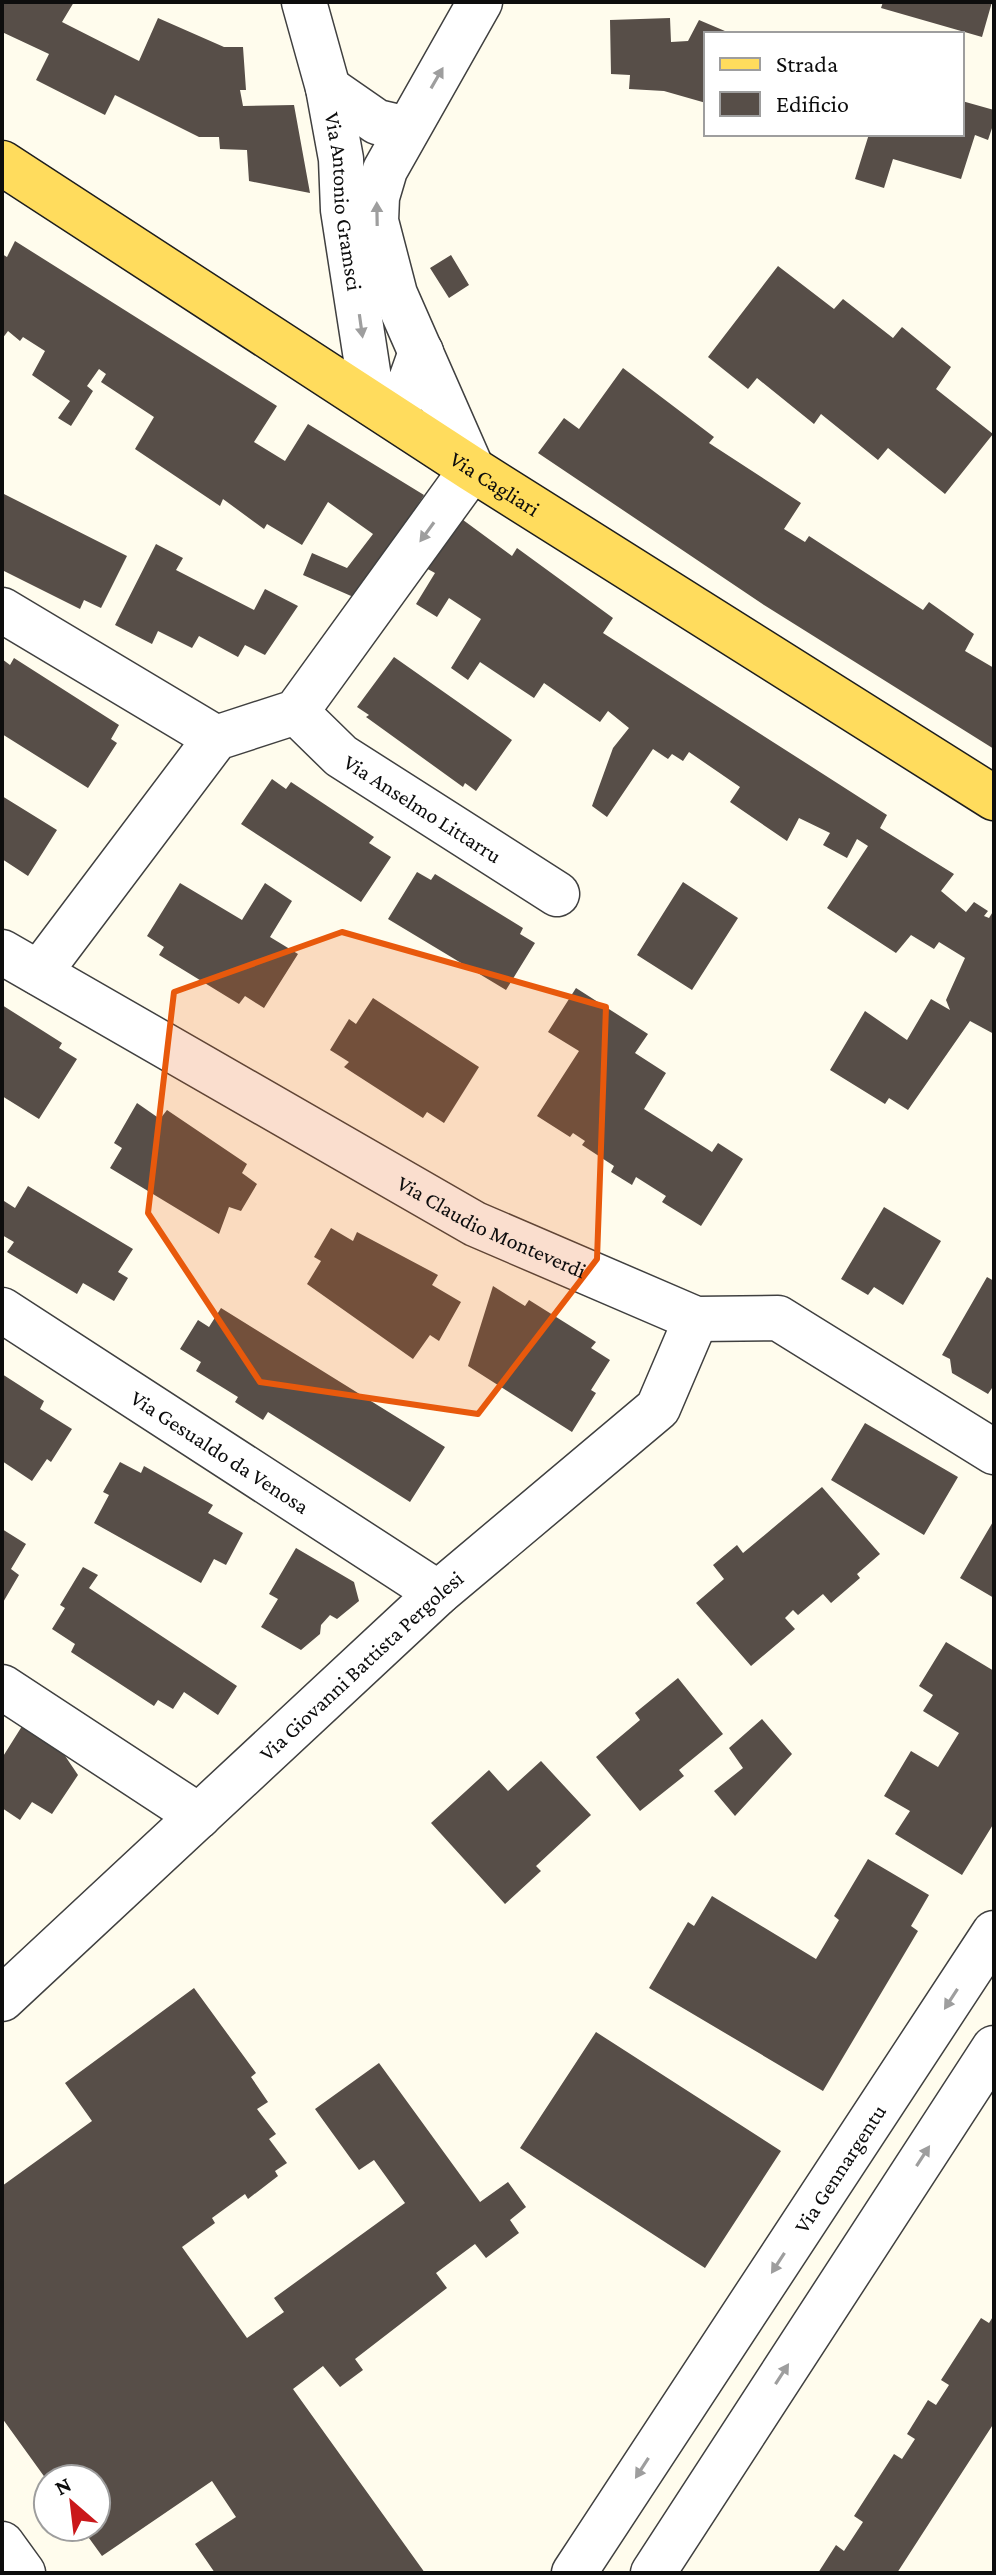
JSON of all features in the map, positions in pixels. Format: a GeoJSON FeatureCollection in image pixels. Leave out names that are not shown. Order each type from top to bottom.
{"type":"FeatureCollection","features":[{"type":"Feature","properties":{"kind":"main road","name":"Via Cagliari"},"geometry":{"type":"LineString","coordinates":[[2,163],[472,469],[994,798]]}},
{"type":"Feature","properties":{"kind":"street","name":"Via Antonio Gramsci"},"geometry":{"type":"LineString","coordinates":[[304,2],[328,88],[341,159],[343,210],[373,404]]}},
{"type":"Feature","properties":{"kind":"street","name":"Via Antonio Gramsci"},"geometry":{"type":"LineString","coordinates":[[472,469],[395,294],[376,221],[377,197],[385,170],[480,2]]}},
{"type":"Feature","properties":{"kind":"street"},"geometry":{"type":"LineString","coordinates":[[328,88],[377,122],[407,129]]}},
{"type":"Feature","properties":{"kind":"street"},"geometry":{"type":"LineString","coordinates":[[373,404],[406,394],[421,352]]}},
{"type":"Feature","properties":{"kind":"street"},"geometry":{"type":"LineString","coordinates":[[39,973],[216,738],[296,712],[472,469]]}},
{"type":"Feature","properties":{"kind":"street"},"geometry":{"type":"LineString","coordinates":[[2,610],[216,738]]}},
{"type":"Feature","properties":{"kind":"street","name":"Via Anselmo Littarru"},"geometry":{"type":"LineString","coordinates":[[296,712],[341,756],[557,894]]}},
{"type":"Feature","properties":{"kind":"street","name":"Via Claudio Monteverdi"},"geometry":{"type":"LineString","coordinates":[[2,952],[475,1224],[696,1319],[778,1318],[994,1452]]}},
{"type":"Feature","properties":{"kind":"street","name":"Via Gesualdo da Venosa"},"geometry":{"type":"LineString","coordinates":[[2,1310],[438,1593]]}},
{"type":"Feature","properties":{"kind":"street","name":"Via Giovanni Battista Pergolesi"},"geometry":{"type":"LineString","coordinates":[[2,1999],[438,1593],[658,1408],[696,1319]]}},
{"type":"Feature","properties":{"kind":"street"},"geometry":{"type":"LineString","coordinates":[[2,1687],[199,1816]]}},
{"type":"Feature","properties":{"kind":"street","name":"Via Gennargentu"},"geometry":{"type":"LineString","coordinates":[[574,2573],[994,1933]]}},
{"type":"Feature","properties":{"kind":"street"},"geometry":{"type":"LineString","coordinates":[[653,2573],[994,2048]]}},
{"type":"Feature","properties":{"kind":"street"},"geometry":{"type":"LineString","coordinates":[[685,2403],[739,2440]]}},
{"type":"Feature","properties":{"kind":"street"},"geometry":{"type":"LineString","coordinates":[[2,2544],[23,2573]]}},
{"type":"Feature","properties":{"kind":"highlighted area"},"geometry":{"type":"Polygon","coordinates":[[[342,932],[606,1007],[597,1259],[478,1414],[260,1382],[148,1213],[174,992],[342,932]]]}},
{"type":"Feature","properties":{"kind":"building"},"geometry":{"type":"Polygon","coordinates":[[[2,2],[74,2],[62,22],[139,61],[158,18],[224,47],[243,47],[246,90],[240,90],[243,106],[294,105],[310,193],[249,181],[247,150],[220,149],[219,137],[199,137],[115,95],[105,115],[36,80],[49,54],[2,32],[2,2]]]}},
{"type":"Feature","properties":{"kind":"building"},"geometry":{"type":"Polygon","coordinates":[[[883,2],[992,2],[982,37],[881,8],[883,2]]]}},
{"type":"Feature","properties":{"kind":"building"},"geometry":{"type":"Polygon","coordinates":[[[670,18],[671,42],[688,41],[699,20],[727,32],[704,32],[704,102],[664,91],[629,89],[630,75],[611,74],[610,20],[670,18]]]}},
{"type":"Feature","properties":{"kind":"building"},"geometry":{"type":"Polygon","coordinates":[[[964,102],[994,110],[988,140],[975,135],[961,179],[893,159],[884,188],[855,179],[868,136],[964,136],[964,102]]]}},
{"type":"Feature","properties":{"kind":"building"},"geometry":{"type":"Polygon","coordinates":[[[15,241],[277,406],[254,442],[285,461],[308,424],[424,495],[358,599],[303,575],[312,553],[347,568],[373,534],[328,502],[302,545],[267,524],[264,529],[223,499],[220,506],[135,449],[154,417],[101,382],[106,374],[99,369],[87,386],[93,391],[71,426],[58,418],[70,401],[32,375],[45,351],[23,337],[20,341],[8,331],[2,339],[2,254],[7,257],[15,241]]]}},
{"type":"Feature","properties":{"kind":"building"},"geometry":{"type":"Polygon","coordinates":[[[451,255],[469,285],[449,298],[430,268],[451,255]]]}},
{"type":"Feature","properties":{"kind":"building"},"geometry":{"type":"Polygon","coordinates":[[[778,266],[834,309],[843,299],[893,338],[902,327],[951,367],[936,389],[993,434],[945,494],[888,448],[878,460],[821,414],[814,424],[757,378],[748,389],[708,357],[778,266]]]}},
{"type":"Feature","properties":{"kind":"building"},"geometry":{"type":"Polygon","coordinates":[[[623,368],[714,437],[709,443],[801,503],[784,529],[805,542],[809,536],[923,610],[929,602],[974,634],[965,651],[994,668],[994,749],[764,605],[538,453],[564,418],[579,429],[623,368]]]}},
{"type":"Feature","properties":{"kind":"building"},"geometry":{"type":"Polygon","coordinates":[[[2,493],[127,556],[101,608],[84,600],[80,609],[2,570],[2,493]]]}},
{"type":"Feature","properties":{"kind":"building"},"geometry":{"type":"Polygon","coordinates":[[[459,517],[512,556],[517,548],[613,618],[603,633],[887,815],[880,828],[954,874],[941,891],[966,912],[974,902],[988,911],[984,916],[989,918],[994,910],[994,1034],[970,1021],[908,1110],[889,1098],[885,1104],[830,1070],[865,1011],[907,1040],[931,999],[950,1010],[946,1000],[965,958],[939,942],[934,949],[911,935],[896,953],[827,908],[868,846],[857,839],[847,858],[823,845],[830,833],[799,818],[787,841],[730,802],[740,787],[689,752],[683,761],[672,754],[668,759],[653,749],[607,817],[592,806],[613,748],[629,728],[608,711],[600,722],[544,683],[534,698],[480,662],[468,680],[451,668],[481,619],[449,598],[437,617],[416,604],[435,573],[424,567],[459,517]]]}},
{"type":"Feature","properties":{"kind":"building"},"geometry":{"type":"Polygon","coordinates":[[[156,544],[183,558],[176,570],[254,610],[265,589],[298,606],[265,655],[245,645],[238,657],[199,636],[192,648],[158,631],[152,644],[115,625],[156,544]]]}},
{"type":"Feature","properties":{"kind":"building"},"geometry":{"type":"Polygon","coordinates":[[[394,657],[512,740],[476,791],[465,783],[463,787],[366,717],[369,715],[357,707],[394,657]]]}},
{"type":"Feature","properties":{"kind":"building"},"geometry":{"type":"Polygon","coordinates":[[[14,658],[119,725],[111,739],[117,743],[88,788],[2,734],[2,659],[10,665],[14,658]]]}},
{"type":"Feature","properties":{"kind":"building"},"geometry":{"type":"Polygon","coordinates":[[[272,779],[286,789],[291,782],[374,837],[369,843],[391,857],[361,902],[241,824],[272,779]]]}},
{"type":"Feature","properties":{"kind":"building"},"geometry":{"type":"Polygon","coordinates":[[[2,796],[57,830],[28,876],[2,859],[2,796]]]}},
{"type":"Feature","properties":{"kind":"building"},"geometry":{"type":"Polygon","coordinates":[[[417,872],[431,880],[435,874],[523,928],[520,934],[535,943],[506,990],[388,919],[417,872]]]}},
{"type":"Feature","properties":{"kind":"building"},"geometry":{"type":"Polygon","coordinates":[[[683,882],[738,918],[692,990],[637,955],[683,882]]]}},
{"type":"Feature","properties":{"kind":"building"},"geometry":{"type":"Polygon","coordinates":[[[180,883],[242,920],[265,883],[292,901],[270,937],[298,954],[264,1008],[245,996],[239,1004],[159,955],[164,947],[147,936],[180,883]]]}},
{"type":"Feature","properties":{"kind":"building"},"geometry":{"type":"Polygon","coordinates":[[[576,988],[648,1034],[635,1053],[666,1073],[644,1109],[712,1152],[718,1143],[743,1159],[701,1226],[662,1202],[666,1196],[636,1177],[632,1185],[611,1172],[614,1166],[582,1145],[585,1141],[573,1133],[570,1137],[537,1116],[579,1051],[548,1032],[576,988]]]}},
{"type":"Feature","properties":{"kind":"building"},"geometry":{"type":"Polygon","coordinates":[[[373,998],[479,1067],[444,1123],[427,1112],[423,1118],[344,1067],[349,1062],[330,1050],[349,1019],[356,1024],[373,998]]]}},
{"type":"Feature","properties":{"kind":"building"},"geometry":{"type":"Polygon","coordinates":[[[2,1005],[62,1043],[59,1048],[77,1059],[39,1119],[2,1096],[2,1005]]]}},
{"type":"Feature","properties":{"kind":"building"},"geometry":{"type":"Polygon","coordinates":[[[137,1103],[160,1119],[167,1110],[247,1164],[242,1173],[257,1184],[241,1211],[229,1207],[219,1234],[110,1168],[122,1148],[114,1143],[137,1103]]]}},
{"type":"Feature","properties":{"kind":"building"},"geometry":{"type":"Polygon","coordinates":[[[28,1186],[133,1249],[118,1272],[128,1278],[114,1301],[83,1283],[77,1294],[7,1252],[14,1242],[2,1235],[2,1204],[4,1201],[15,1208],[28,1186]]]}},
{"type":"Feature","properties":{"kind":"building"},"geometry":{"type":"Polygon","coordinates":[[[884,1207],[941,1241],[903,1305],[874,1287],[868,1295],[841,1279],[884,1207]]]}},
{"type":"Feature","properties":{"kind":"building"},"geometry":{"type":"Polygon","coordinates":[[[331,1228],[353,1241],[357,1232],[438,1275],[432,1285],[461,1302],[439,1341],[430,1335],[413,1359],[307,1284],[321,1261],[314,1257],[331,1228]]]}},
{"type":"Feature","properties":{"kind":"building"},"geometry":{"type":"Polygon","coordinates":[[[987,1277],[994,1281],[994,1385],[988,1394],[952,1373],[950,1359],[942,1355],[987,1277]]]}},
{"type":"Feature","properties":{"kind":"building"},"geometry":{"type":"Polygon","coordinates":[[[493,1286],[525,1306],[529,1300],[596,1342],[591,1348],[610,1360],[591,1390],[596,1393],[572,1432],[468,1366],[493,1286]]]}},
{"type":"Feature","properties":{"kind":"building"},"geometry":{"type":"Polygon","coordinates":[[[221,1308],[445,1447],[410,1502],[268,1412],[263,1420],[235,1402],[238,1397],[196,1371],[201,1362],[180,1349],[198,1320],[209,1327],[221,1308]]]}},
{"type":"Feature","properties":{"kind":"building"},"geometry":{"type":"Polygon","coordinates":[[[2,1374],[44,1401],[40,1409],[72,1429],[51,1462],[47,1459],[32,1481],[2,1461],[2,1374]]]}},
{"type":"Feature","properties":{"kind":"building"},"geometry":{"type":"Polygon","coordinates":[[[865,1423],[958,1477],[924,1535],[831,1480],[865,1423]]]}},
{"type":"Feature","properties":{"kind":"building"},"geometry":{"type":"Polygon","coordinates":[[[120,1462],[141,1473],[144,1466],[213,1505],[208,1513],[243,1533],[226,1565],[214,1559],[201,1583],[94,1523],[109,1495],[103,1492],[120,1462]]]}},
{"type":"Feature","properties":{"kind":"building"},"geometry":{"type":"Polygon","coordinates":[[[822,1487],[880,1554],[857,1574],[860,1578],[831,1603],[823,1594],[798,1615],[793,1610],[785,1618],[795,1629],[751,1666],[696,1603],[724,1579],[713,1565],[737,1545],[743,1553],[822,1487]]]}},
{"type":"Feature","properties":{"kind":"building"},"geometry":{"type":"Polygon","coordinates":[[[994,1520],[994,1598],[960,1578],[994,1520]]]}},
{"type":"Feature","properties":{"kind":"building"},"geometry":{"type":"Polygon","coordinates":[[[2,1529],[26,1544],[11,1569],[19,1575],[2,1604],[2,1529]]]}},
{"type":"Feature","properties":{"kind":"building"},"geometry":{"type":"Polygon","coordinates":[[[296,1548],[354,1582],[359,1601],[337,1619],[330,1615],[321,1625],[320,1634],[301,1650],[261,1627],[278,1599],[269,1594],[296,1548]]]}},
{"type":"Feature","properties":{"kind":"building"},"geometry":{"type":"Polygon","coordinates":[[[83,1567],[98,1575],[89,1588],[237,1686],[218,1715],[184,1692],[173,1709],[158,1700],[154,1706],[71,1652],[75,1644],[52,1629],[65,1608],[60,1605],[83,1567]]]}},
{"type":"Feature","properties":{"kind":"building"},"geometry":{"type":"Polygon","coordinates":[[[946,1642],[994,1671],[994,1823],[962,1875],[895,1834],[910,1811],[884,1796],[911,1751],[938,1767],[959,1733],[923,1711],[933,1695],[919,1686],[946,1642]]]}},
{"type":"Feature","properties":{"kind":"building"},"geometry":{"type":"Polygon","coordinates":[[[678,1678],[723,1734],[679,1770],[684,1776],[640,1811],[596,1757],[640,1720],[635,1713],[678,1678]]]}},
{"type":"Feature","properties":{"kind":"building"},"geometry":{"type":"Polygon","coordinates":[[[762,1719],[792,1754],[735,1816],[714,1791],[743,1768],[729,1748],[762,1719]]]}},
{"type":"Feature","properties":{"kind":"building"},"geometry":{"type":"Polygon","coordinates":[[[24,1723],[57,1744],[78,1775],[52,1814],[32,1802],[20,1820],[2,1808],[2,1758],[24,1723]]]}},
{"type":"Feature","properties":{"kind":"building"},"geometry":{"type":"Polygon","coordinates":[[[541,1761],[591,1815],[536,1866],[541,1871],[505,1904],[431,1823],[489,1770],[508,1791],[541,1761]]]}},
{"type":"Feature","properties":{"kind":"building"},"geometry":{"type":"Polygon","coordinates":[[[868,1859],[929,1895],[911,1926],[918,1931],[823,2091],[649,1988],[688,1922],[694,1926],[712,1896],[816,1959],[839,1920],[834,1916],[868,1859]]]}},
{"type":"Feature","properties":{"kind":"building"},"geometry":{"type":"Polygon","coordinates":[[[194,1988],[256,2073],[251,2077],[268,2102],[257,2109],[276,2134],[269,2139],[287,2163],[275,2171],[278,2176],[248,2199],[245,2194],[212,2218],[215,2223],[182,2247],[247,2338],[284,2312],[274,2298],[405,2203],[374,2160],[359,2170],[315,2109],[379,2063],[480,2202],[508,2182],[526,2207],[510,2220],[519,2233],[486,2258],[475,2244],[436,2273],[447,2288],[355,2359],[363,2370],[340,2387],[323,2366],[293,2389],[425,2573],[215,2573],[195,2544],[236,2517],[212,2481],[102,2556],[93,2543],[112,2543],[112,2463],[34,2463],[2,2418],[2,2186],[92,2121],[65,2083],[194,1988]]]}},
{"type":"Feature","properties":{"kind":"building"},"geometry":{"type":"Polygon","coordinates":[[[596,2032],[781,2151],[705,2268],[520,2148],[596,2032]]]}},
{"type":"Feature","properties":{"kind":"building"},"geometry":{"type":"Polygon","coordinates":[[[994,2315],[994,2423],[897,2573],[818,2573],[836,2545],[844,2551],[863,2522],[854,2516],[894,2454],[902,2459],[915,2439],[907,2434],[928,2400],[936,2405],[949,2385],[941,2380],[981,2318],[989,2323],[994,2315]]]}}]}
